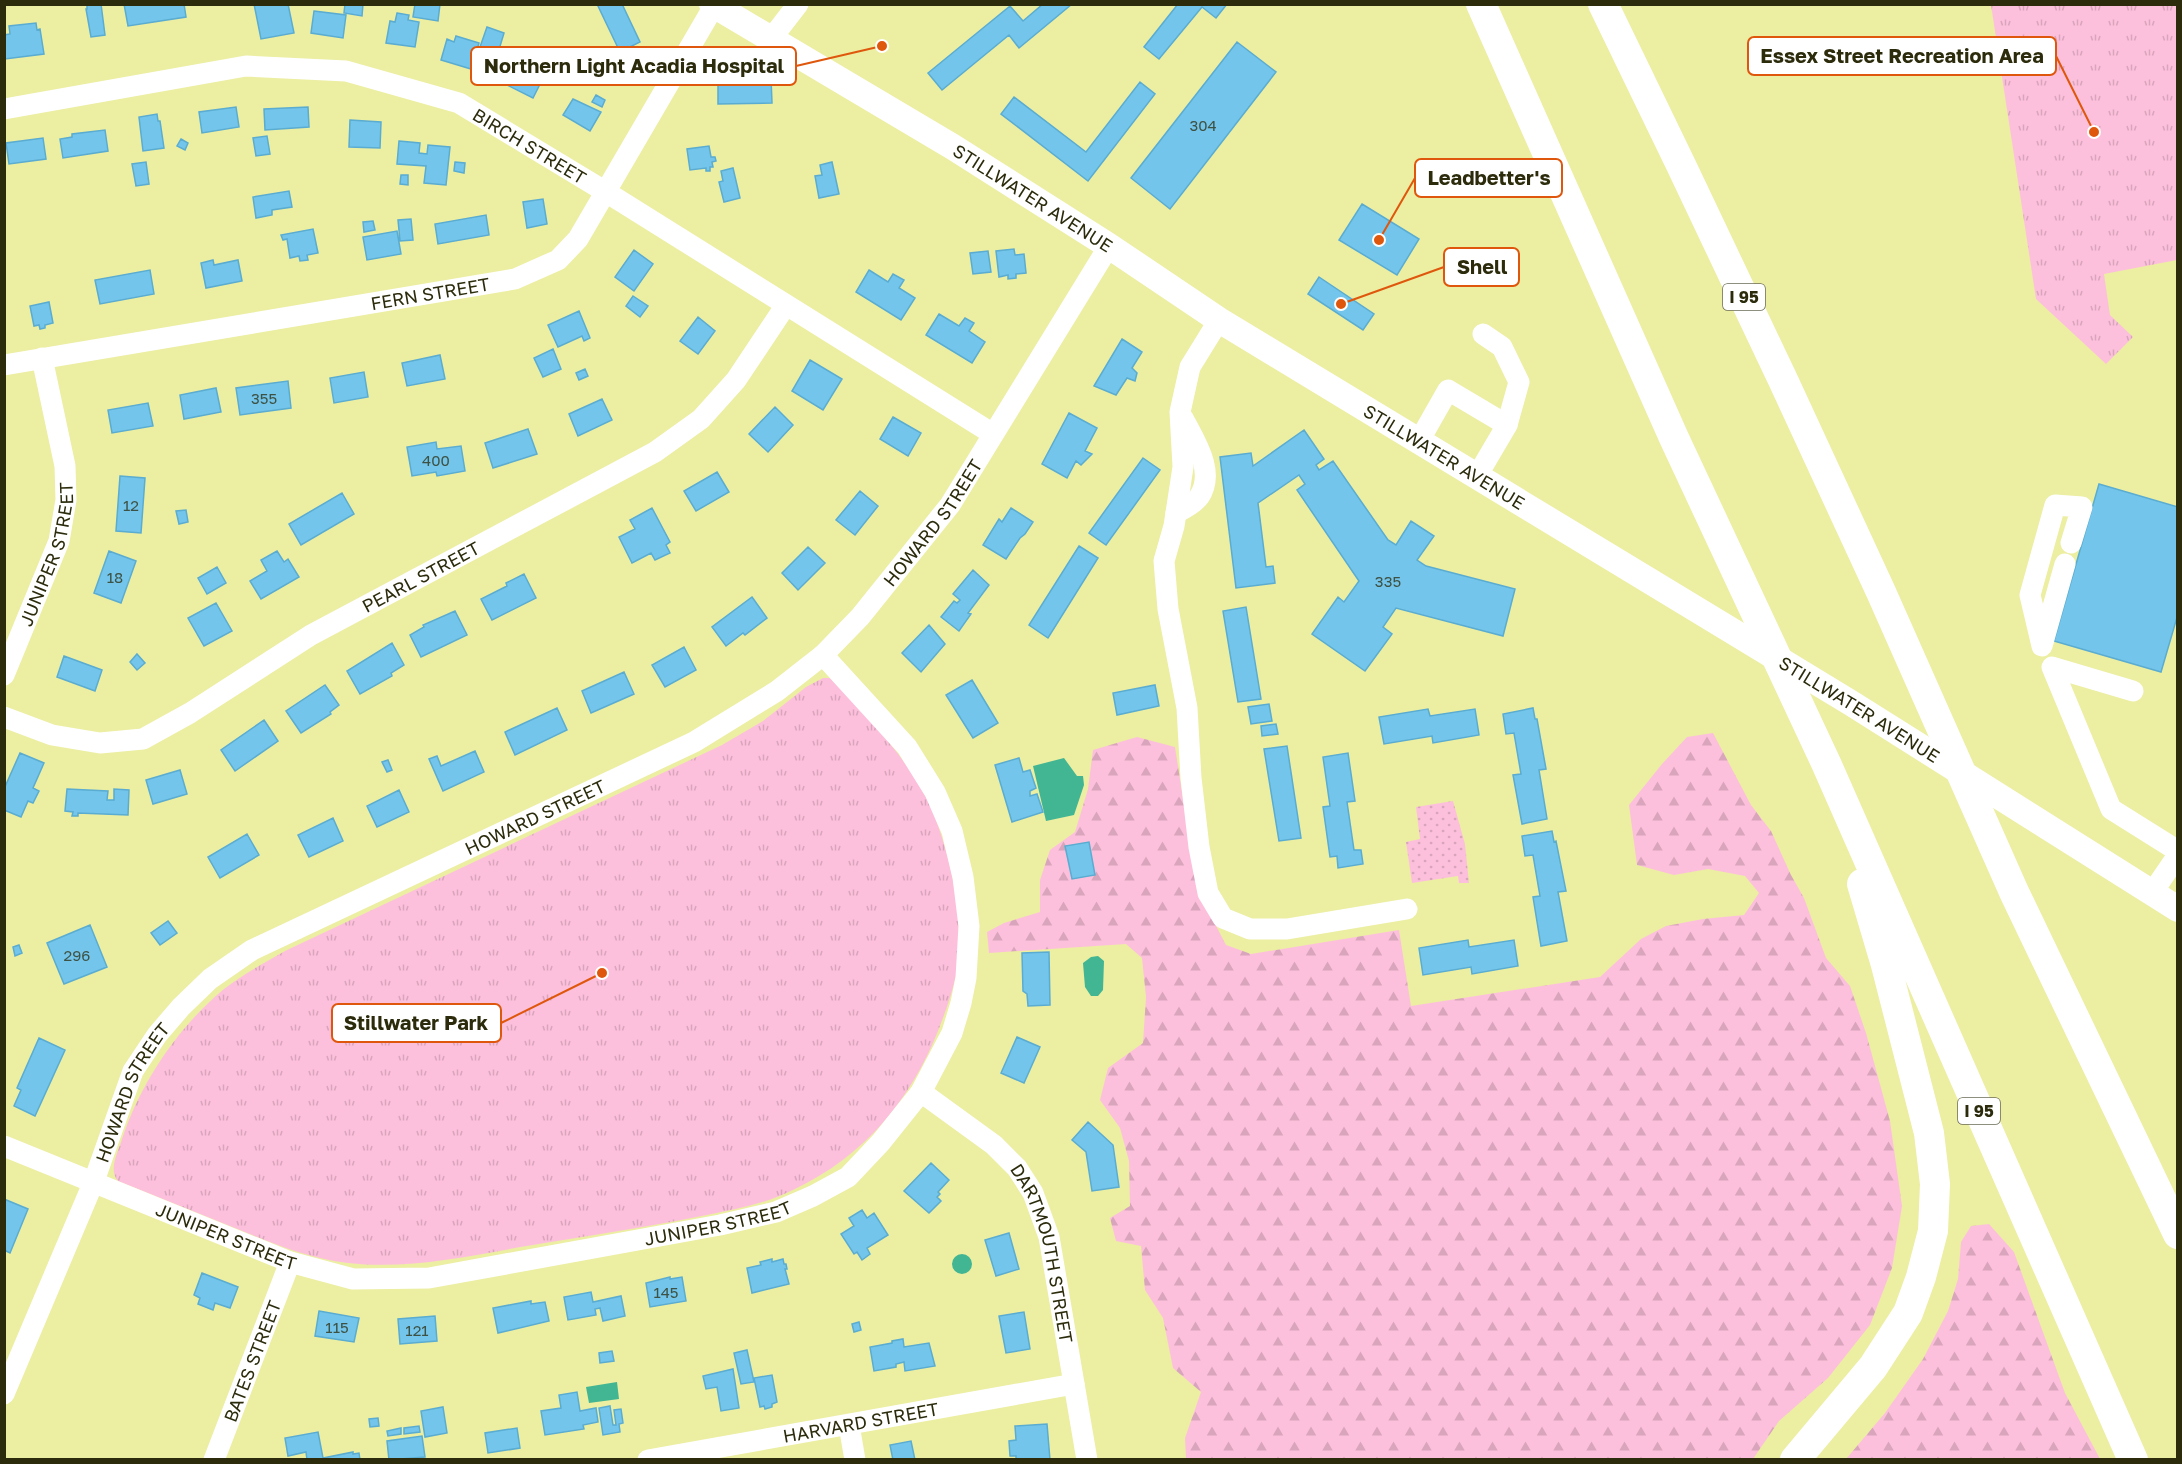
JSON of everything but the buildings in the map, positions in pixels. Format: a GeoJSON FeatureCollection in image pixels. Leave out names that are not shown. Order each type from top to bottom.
{"type":"FeatureCollection","features":[{"type":"Feature","properties":{"kind":"highway","name":"I 95"},"geometry":{"type":"LineString","coordinates":[[1481,4],[1674,438],[1826,763],[2133,1460]]}},
{"type":"Feature","properties":{"kind":"highway","name":"I 95"},"geometry":{"type":"LineString","coordinates":[[1603,4],[1881,592],[2014,892],[2178,1234]]}},
{"type":"Feature","properties":{"kind":"highway"},"geometry":{"type":"LineString","coordinates":[[1796,1460],[1873,1367],[1908,1313],[1921,1277],[1932,1231],[1934,1196],[1929,1133],[1909,1050],[1826,763]]}},
{"type":"Feature","properties":{"kind":"main road","name":"STILLWATER AVENUE"},"geometry":{"type":"LineString","coordinates":[[713,5],[953,147],[1219,320],[1841,697],[2178,909]]}},
{"type":"Feature","properties":{"kind":"street"},"geometry":{"type":"LineString","coordinates":[[771,39],[798,4]]}},
{"type":"Feature","properties":{"kind":"street","name":"FERN STREET"},"geometry":{"type":"LineString","coordinates":[[4,365],[515,279],[558,260],[578,239],[713,5]]}},
{"type":"Feature","properties":{"kind":"street","name":"BIRCH STREET"},"geometry":{"type":"LineString","coordinates":[[4,109],[246,66],[346,71],[459,103],[606,192],[993,434]]}},
{"type":"Feature","properties":{"kind":"street","name":"HOWARD STREET"},"geometry":{"type":"LineString","coordinates":[[4,1394],[94,1181],[133,1071],[157,1035],[181,1007],[210,979],[252,950],[694,742],[777,691],[823,655],[860,617],[950,505],[1108,246]]}},
{"type":"Feature","properties":{"kind":"street","name":"PEARL STREET"},"geometry":{"type":"LineString","coordinates":[[4,717],[52,735],[100,743],[143,739],[190,713],[311,634],[655,452],[701,419],[736,380],[786,306]]}},
{"type":"Feature","properties":{"kind":"street"},"geometry":{"type":"LineString","coordinates":[[1219,320],[1190,367],[1180,412],[1183,467],[1176,513],[1164,561],[1168,609],[1187,708],[1199,847],[1208,893],[1223,918],[1250,928],[1287,929],[1407,909]]}},
{"type":"Feature","properties":{"kind":"street"},"geometry":{"type":"LineString","coordinates":[[1477,476],[1507,424],[1519,382],[1502,347],[1483,334]]}},
{"type":"Feature","properties":{"kind":"street","name":"JUNIPER STREET"},"geometry":{"type":"LineString","coordinates":[[4,675],[59,541],[66,500],[65,466],[42,358]]}},
{"type":"Feature","properties":{"kind":"street"},"geometry":{"type":"LineString","coordinates":[[1419,441],[1448,390],[1507,424]]}},
{"type":"Feature","properties":{"kind":"street"},"geometry":{"type":"LineString","coordinates":[[2071,543],[2082,507],[2055,505],[2030,594],[2042,646],[2111,809],[2178,853],[2152,892]]}},
{"type":"Feature","properties":{"kind":"street"},"geometry":{"type":"LineString","coordinates":[[2042,646],[2066,564]]}},
{"type":"Feature","properties":{"kind":"street","name":"JUNIPER STREET"},"geometry":{"type":"LineString","coordinates":[[4,1146],[290,1262],[353,1279],[429,1278],[666,1236],[776,1212],[848,1177],[921,1092],[952,1033],[963,994],[969,950],[969,926],[963,877],[952,831],[935,792],[907,747],[823,655]]}},
{"type":"Feature","properties":{"kind":"street"},"geometry":{"type":"LineString","coordinates":[[2052,668],[2133,691]]}},
{"type":"Feature","properties":{"kind":"street","name":"DARTMOUTH STREET"},"geometry":{"type":"LineString","coordinates":[[921,1092],[994,1145],[1017,1168],[1034,1192],[1049,1237],[1087,1460]]}},
{"type":"Feature","properties":{"kind":"street","name":"BATES STREET"},"geometry":{"type":"LineString","coordinates":[[214,1460],[290,1262]]}},
{"type":"Feature","properties":{"kind":"street","name":"HARVARD STREET"},"geometry":{"type":"LineString","coordinates":[[648,1460],[1074,1384]]}},
{"type":"Feature","properties":{"kind":"street"},"geometry":{"type":"LineString","coordinates":[[849,1425],[855,1460]]}},
{"type":"Feature","properties":{"kind":"green space"},"geometry":{"type":"Polygon","coordinates":[[[1991,5],[2177,5],[2177,260],[2104,274],[2110,315],[2133,337],[2106,364],[2036,299],[1991,5]]]}},
{"type":"Feature","properties":{"kind":"green space"},"geometry":{"type":"Polygon","coordinates":[[[823,678],[830,678],[879,731],[913,774],[926,797],[939,827],[950,866],[959,928],[956,975],[927,1057],[914,1081],[882,1124],[843,1160],[820,1176],[785,1194],[741,1208],[651,1226],[479,1254],[427,1262],[374,1265],[333,1261],[304,1254],[118,1181],[114,1171],[116,1155],[139,1097],[150,1077],[191,1020],[231,984],[287,950],[722,745],[763,721],[806,687],[823,678]]]}},
{"type":"Feature","properties":{"kind":"green space"},"geometry":{"type":"Polygon","coordinates":[[[1713,733],[1751,805],[1771,831],[1804,898],[1826,958],[1850,986],[1866,1033],[1890,1121],[1902,1206],[1892,1268],[1870,1325],[1828,1378],[1779,1421],[1753,1459],[1186,1459],[1185,1438],[1201,1392],[1173,1368],[1163,1318],[1145,1290],[1141,1246],[1116,1241],[1110,1218],[1130,1206],[1129,1161],[1120,1128],[1100,1100],[1108,1068],[1143,1043],[1146,997],[1142,958],[1126,944],[989,953],[987,932],[1004,923],[1040,912],[1040,880],[1050,850],[1075,832],[1088,789],[1093,750],[1137,737],[1175,747],[1197,889],[1226,945],[1251,954],[1399,930],[1411,1006],[1600,977],[1641,939],[1666,926],[1744,915],[1759,893],[1745,876],[1708,869],[1674,875],[1637,865],[1629,805],[1687,737],[1713,733]]]}},
{"type":"Feature","properties":{"kind":"green space"},"geometry":{"type":"Polygon","coordinates":[[[1453,801],[1465,844],[1469,883],[1459,883],[1458,876],[1412,883],[1406,842],[1420,839],[1416,807],[1453,801]]]}},
{"type":"Feature","properties":{"kind":"green space"},"geometry":{"type":"Polygon","coordinates":[[[1989,1224],[2014,1252],[2065,1393],[2100,1459],[1846,1459],[1885,1413],[1923,1359],[1948,1311],[1958,1279],[1961,1242],[1971,1226],[1989,1224]]]}},
{"type":"Feature","properties":{"kind":"shaded area"},"geometry":{"type":"Polygon","coordinates":[[[1064,758],[1077,776],[1083,776],[1084,785],[1074,815],[1046,821],[1033,766],[1064,758]]]}},
{"type":"Feature","properties":{"kind":"shaded area"},"geometry":{"type":"Polygon","coordinates":[[[1098,956],[1104,961],[1103,990],[1098,996],[1091,996],[1085,987],[1083,963],[1091,957],[1098,956]]]}},
{"type":"Feature","properties":{"kind":"shaded area"},"geometry":{"type":"Polygon","coordinates":[[[962,1254],[969,1257],[972,1264],[969,1271],[962,1274],[955,1271],[952,1264],[955,1257],[962,1254]]]}},
{"type":"Feature","properties":{"kind":"shaded area"},"geometry":{"type":"Polygon","coordinates":[[[617,1382],[619,1399],[589,1403],[586,1387],[617,1382]]]}},
{"type":"Feature","properties":{"kind":"place","name":"Northern Light Acadia Hospital"},"geometry":{"type":"Point","coordinates":[882,46]}},
{"type":"Feature","properties":{"kind":"place","name":"Essex Street Recreation Area"},"geometry":{"type":"Point","coordinates":[2094,132]}},
{"type":"Feature","properties":{"kind":"place","name":"Leadbetter's"},"geometry":{"type":"Point","coordinates":[1379,240]}},
{"type":"Feature","properties":{"kind":"place","name":"Shell"},"geometry":{"type":"Point","coordinates":[1341,304]}},
{"type":"Feature","properties":{"kind":"place","name":"Stillwater Park"},"geometry":{"type":"Point","coordinates":[602,973]}}]}
